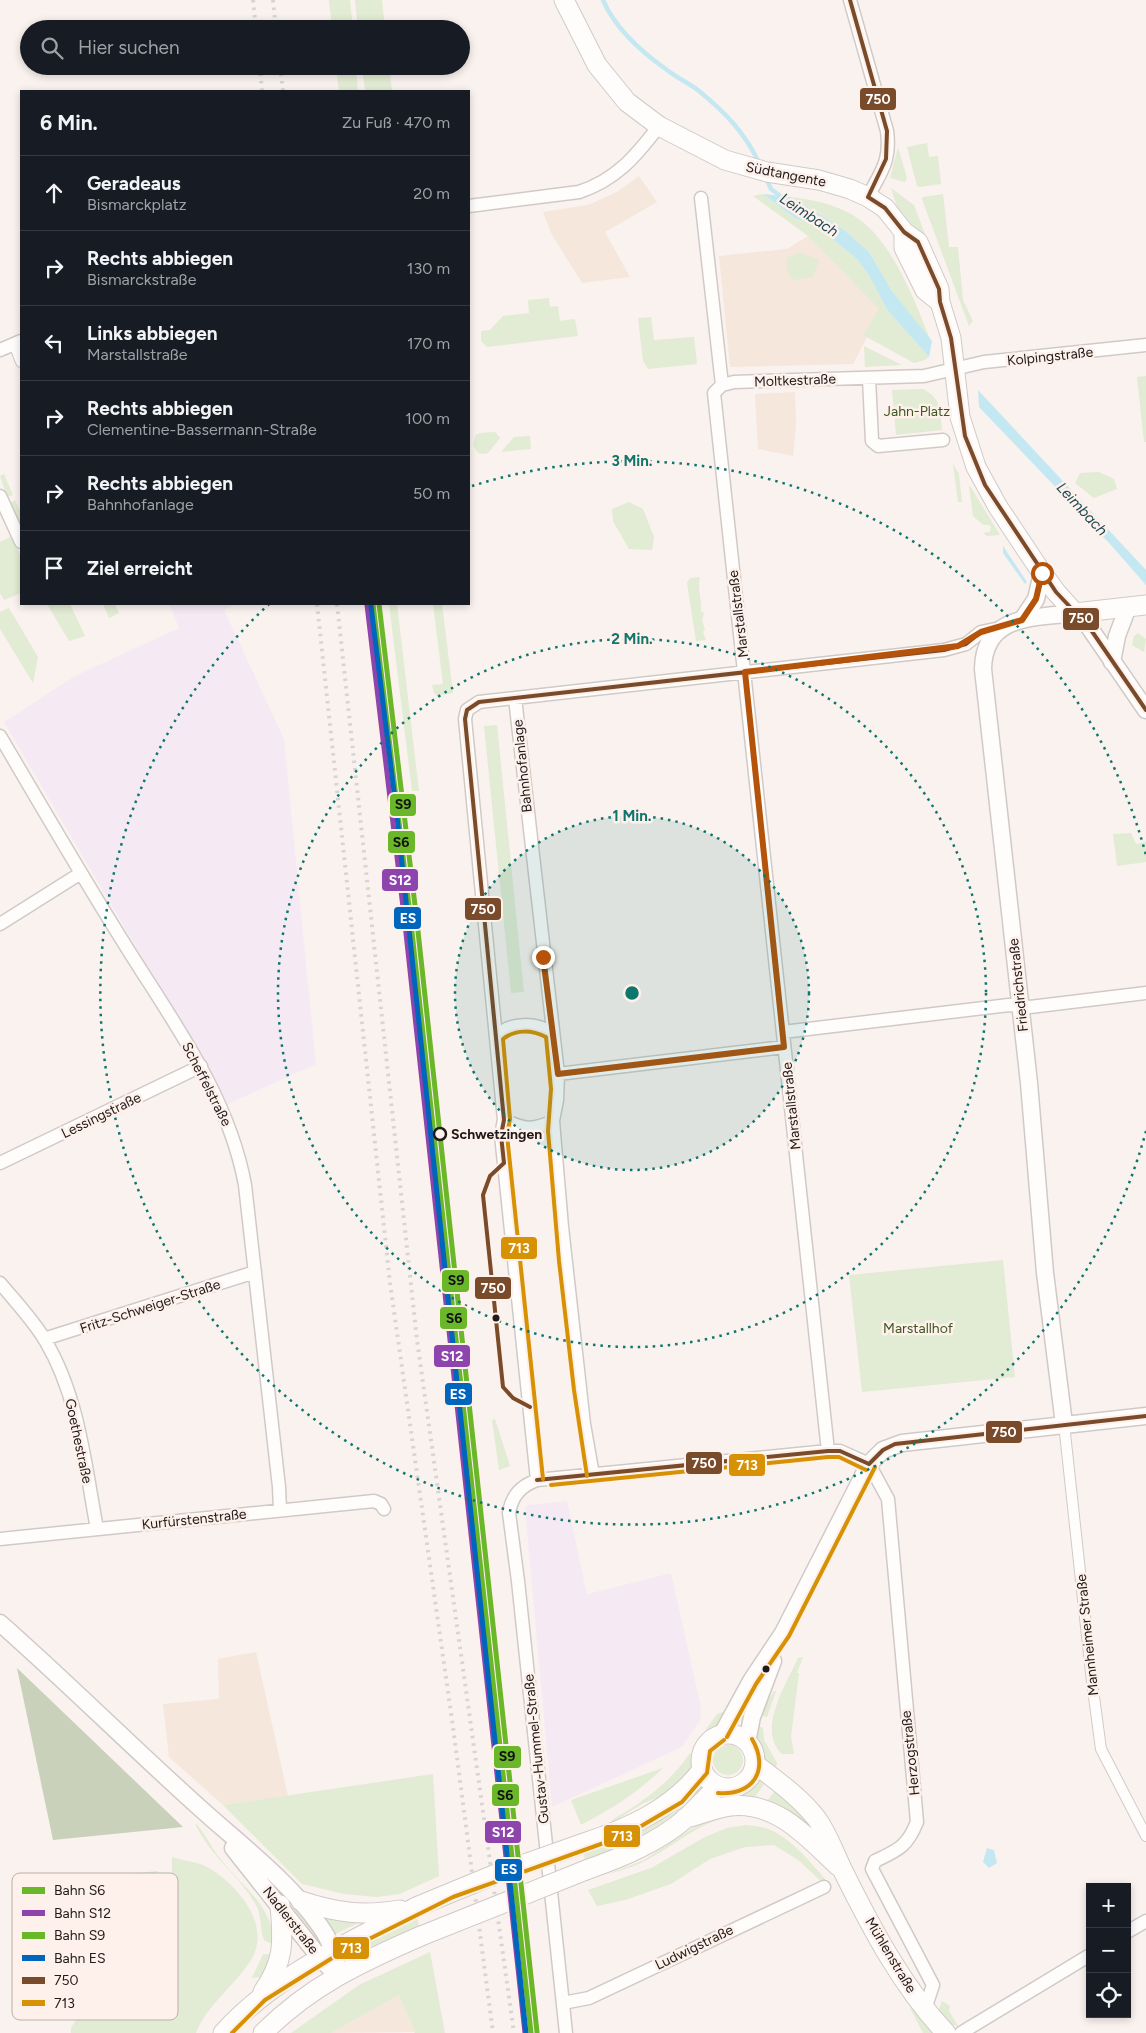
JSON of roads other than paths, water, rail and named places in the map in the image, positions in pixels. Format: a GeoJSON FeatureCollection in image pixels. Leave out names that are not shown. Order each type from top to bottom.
{"type":"FeatureCollection","features":[{"type":"Feature","properties":{"kind":"main road","name":"Südtangente"},"geometry":{"type":"LineString","coordinates":[[564,0],[597,64],[627,102],[659,126],[725,160],[750,168],[837,184],[868,197],[884,208],[904,232],[918,242],[939,288],[940,302],[951,338],[962,423],[976,467],[998,507],[1042,573],[1075,613]]}},
{"type":"Feature","properties":{"kind":"main road"},"geometry":{"type":"LineString","coordinates":[[1075,613],[1137,606]]}},
{"type":"Feature","properties":{"kind":"main road"},"geometry":{"type":"LineString","coordinates":[[722,1734],[740,1736],[747,1742],[752,1748],[755,1764],[753,1772],[742,1784],[726,1788],[718,1787],[708,1780],[700,1762],[704,1746],[710,1740],[722,1734]]}},
{"type":"Feature","properties":{"kind":"main road","name":"Mühlenstraße"},"geometry":{"type":"LineString","coordinates":[[755,1764],[790,1791],[816,1819],[831,1842],[844,1872],[902,1977],[925,2010],[946,2033]]}},
{"type":"Feature","properties":{"kind":"main road"},"geometry":{"type":"LineString","coordinates":[[261,1995],[327,1954],[416,1907],[496,1874],[622,1830],[644,1819],[678,1797],[702,1770]]}},
{"type":"Feature","properties":{"kind":"main road"},"geometry":{"type":"LineString","coordinates":[[262,2033],[309,1993],[338,1975],[420,1936],[612,1861],[642,1847],[685,1818],[700,1801],[718,1787]]}},
{"type":"Feature","properties":{"kind":"main road","name":"Mühlenstraße"},"geometry":{"type":"LineString","coordinates":[[685,1818],[728,1806],[758,1807],[773,1812],[797,1828],[844,1872]]}},
{"type":"Feature","properties":{"kind":"main road"},"geometry":{"type":"LineString","coordinates":[[301,1901],[328,1910],[362,1914],[416,1907]]}},
{"type":"Feature","properties":{"kind":"main road"},"geometry":{"type":"LineString","coordinates":[[223,2033],[261,1995],[275,1975],[282,1951],[280,1905]]}},
{"type":"Feature","properties":{"kind":"street"},"geometry":{"type":"LineString","coordinates":[[850,0],[887,131],[889,148],[887,161],[868,197]]}},
{"type":"Feature","properties":{"kind":"street"},"geometry":{"type":"LineString","coordinates":[[470,206],[579,192],[593,187],[627,166],[659,126]]}},
{"type":"Feature","properties":{"kind":"street","name":"Marstallstraße"},"geometry":{"type":"LineString","coordinates":[[701,198],[722,385],[714,393],[714,405],[745,672],[828,1451]]}},
{"type":"Feature","properties":{"kind":"street"},"geometry":{"type":"LineString","coordinates":[[0,350],[17,343],[20,357]]}},
{"type":"Feature","properties":{"kind":"street","name":"Kolpingstraße"},"geometry":{"type":"LineString","coordinates":[[955,369],[984,362],[1146,345]]}},
{"type":"Feature","properties":{"kind":"street","name":"Moltkestraße"},"geometry":{"type":"LineString","coordinates":[[722,385],[745,381],[924,376],[955,369]]}},
{"type":"Feature","properties":{"kind":"street"},"geometry":{"type":"LineString","coordinates":[[869,378],[872,441],[878,446],[942,440]]}},
{"type":"Feature","properties":{"kind":"street"},"geometry":{"type":"LineString","coordinates":[[0,496],[20,540]]}},
{"type":"Feature","properties":{"kind":"street"},"geometry":{"type":"LineString","coordinates":[[1022,620],[1036,599],[1042,573]]}},
{"type":"Feature","properties":{"kind":"street"},"geometry":{"type":"LineString","coordinates":[[1112,662],[1117,636],[1137,606]]}},
{"type":"Feature","properties":{"kind":"street"},"geometry":{"type":"LineString","coordinates":[[869,1464],[840,1451],[828,1451],[537,1480],[501,1135],[504,1120],[465,719],[467,710],[479,702],[944,650],[966,644],[981,632],[1022,620],[1075,613],[1089,627],[1146,710]]}},
{"type":"Feature","properties":{"kind":"street","name":"Friedrichstraße"},"geometry":{"type":"LineString","coordinates":[[1000,628],[985,648],[983,668],[1020,1006],[1046,1273],[1064,1424]]}},
{"type":"Feature","properties":{"kind":"street","name":"Bahnhofanlage"},"geometry":{"type":"LineString","coordinates":[[515,698],[558,1074],[557,1100],[553,1121],[580,1385],[593,1475]]}},
{"type":"Feature","properties":{"kind":"street","name":"Scheffelstraße"},"geometry":{"type":"LineString","coordinates":[[0,736],[81,873],[201,1066],[224,1112],[240,1157],[280,1487],[280,1510]]}},
{"type":"Feature","properties":{"kind":"street"},"geometry":{"type":"LineString","coordinates":[[0,924],[81,873]]}},
{"type":"Feature","properties":{"kind":"street"},"geometry":{"type":"LineString","coordinates":[[783,1032],[1009,1005],[1020,1006],[1146,993]]}},
{"type":"Feature","properties":{"kind":"street"},"geometry":{"type":"LineString","coordinates":[[496,1036],[511,1026],[537,1026],[552,1033]]}},
{"type":"Feature","properties":{"kind":"street"},"geometry":{"type":"LineString","coordinates":[[558,1074],[784,1047]]}},
{"type":"Feature","properties":{"kind":"street","name":"Lessingstraße"},"geometry":{"type":"LineString","coordinates":[[0,1163],[201,1066]]}},
{"type":"Feature","properties":{"kind":"street"},"geometry":{"type":"LineString","coordinates":[[504,1120],[526,1128],[539,1128],[553,1121]]}},
{"type":"Feature","properties":{"kind":"street","name":"Fritz-Schweiger-Straße"},"geometry":{"type":"LineString","coordinates":[[44,1339],[255,1272]]}},
{"type":"Feature","properties":{"kind":"street","name":"Goethestraße"},"geometry":{"type":"LineString","coordinates":[[0,1283],[44,1339],[68,1388],[76,1414],[97,1529]]}},
{"type":"Feature","properties":{"kind":"street"},"geometry":{"type":"LineString","coordinates":[[747,1742],[752,1717],[783,1633],[869,1464],[883,1450],[896,1444],[1146,1416]]}},
{"type":"Feature","properties":{"kind":"street","name":"Mannheimer Straße"},"geometry":{"type":"LineString","coordinates":[[1064,1424],[1101,1749],[1146,1836]]}},
{"type":"Feature","properties":{"kind":"street","name":"Herzogstraße"},"geometry":{"type":"LineString","coordinates":[[869,1464],[888,1499],[917,1822],[911,1836],[902,1848],[875,1861],[872,1869],[933,1985],[925,2010]]}},
{"type":"Feature","properties":{"kind":"street","name":"Gustav-Hummel-Straße"},"geometry":{"type":"LineString","coordinates":[[537,1480],[521,1488],[511,1503],[509,1513],[566,2033]]}},
{"type":"Feature","properties":{"kind":"street","name":"Kurfürstenstraße"},"geometry":{"type":"LineString","coordinates":[[0,1539],[374,1500],[381,1504],[384,1509]]}},
{"type":"Feature","properties":{"kind":"street","name":"Nadlerstraße"},"geometry":{"type":"LineString","coordinates":[[0,1623],[201,1809],[250,1851],[301,1901],[321,1927],[327,1954],[338,1975]]}},
{"type":"Feature","properties":{"kind":"street"},"geometry":{"type":"LineString","coordinates":[[722,1734],[751,1681],[783,1633]]}},
{"type":"Feature","properties":{"kind":"street","name":"Nadlerstraße"},"geometry":{"type":"LineString","coordinates":[[201,1809],[280,1905],[327,1954]]}},
{"type":"Feature","properties":{"kind":"street","name":"Ludwigstraße"},"geometry":{"type":"LineString","coordinates":[[563,2003],[589,1998],[824,1887]]}},
{"type":"Feature","properties":{"kind":"street"},"geometry":{"type":"LineString","coordinates":[[1131,1930],[1146,1921]]}},
{"type":"Feature","properties":{"kind":"street"},"geometry":{"type":"LineString","coordinates":[[961,2033],[1086,1957]]}},
{"type":"Feature","properties":{"kind":"water"},"geometry":{"type":"Polygon","coordinates":[[[763,194],[791,197],[843,229],[869,252],[892,291],[932,341],[929,357],[888,311],[868,274],[857,259],[815,225],[795,218],[763,194]]]}},
{"type":"Feature","properties":{"kind":"water"},"geometry":{"type":"Polygon","coordinates":[[[978,390],[1146,570],[1146,585],[1110,544],[979,407],[978,390]]]}},
{"type":"Feature","properties":{"kind":"water"},"geometry":{"type":"Polygon","coordinates":[[[1003,546],[1027,582],[1025,584],[1003,553],[1003,546]]]}},
{"type":"Feature","properties":{"kind":"water"},"geometry":{"type":"Polygon","coordinates":[[[987,1848],[994,1850],[997,1863],[989,1868],[983,1862],[987,1848]]]}},
{"type":"Feature","properties":{"kind":"waterway","name":"Leimbach"},"geometry":{"type":"LineString","coordinates":[[603,0],[622,30],[639,48],[671,73],[699,91],[726,115],[748,143],[760,165]]}},
{"type":"Feature","properties":{"kind":"waterway","name":"Leimbach"},"geometry":{"type":"LineString","coordinates":[[765,176],[771,189],[783,198]]}},
{"type":"Feature","properties":{"kind":"railway"},"geometry":{"type":"LineString","coordinates":[[253,0],[255,20]]}},
{"type":"Feature","properties":{"kind":"railway"},"geometry":{"type":"LineString","coordinates":[[273,0],[275,20]]}},
{"type":"Feature","properties":{"kind":"railway"},"geometry":{"type":"LineString","coordinates":[[261,75],[262,90]]}},
{"type":"Feature","properties":{"kind":"railway"},"geometry":{"type":"LineString","coordinates":[[281,75],[283,90]]}},
{"type":"Feature","properties":{"kind":"railway"},"geometry":{"type":"LineString","coordinates":[[317,605],[390,1283],[453,1727],[493,2033]]}},
{"type":"Feature","properties":{"kind":"railway"},"geometry":{"type":"LineString","coordinates":[[337,605],[417,1340],[514,2033]]}},
{"type":"Feature","properties":{"kind":"rail line","name":"S12"},"geometry":{"type":"LineString","coordinates":[[367,605],[405,924],[525,2033]]}},
{"type":"Feature","properties":{"kind":"rail line","name":"S6"},"geometry":{"type":"LineString","coordinates":[[373,605],[411,923],[531,2033]]}},
{"type":"Feature","properties":{"kind":"rail line","name":"S9"},"geometry":{"type":"LineString","coordinates":[[379,605],[417,922],[537,2032]]}},
{"type":"Feature","properties":{"kind":"rail line","name":"ES"},"geometry":{"type":"LineString","coordinates":[[371,606],[397,816],[526,2033]]}},
{"type":"Feature","properties":{"kind":"place","name":"Schwetzingen"},"geometry":{"type":"Point","coordinates":[440,1134]}},
{"type":"Feature","properties":{"kind":"park label","name":"Jahn-Platz"},"geometry":{"type":"Point","coordinates":[917,411]}},
{"type":"Feature","properties":{"kind":"park label","name":"Marstallhof"},"geometry":{"type":"Point","coordinates":[918,1328]}}]}
